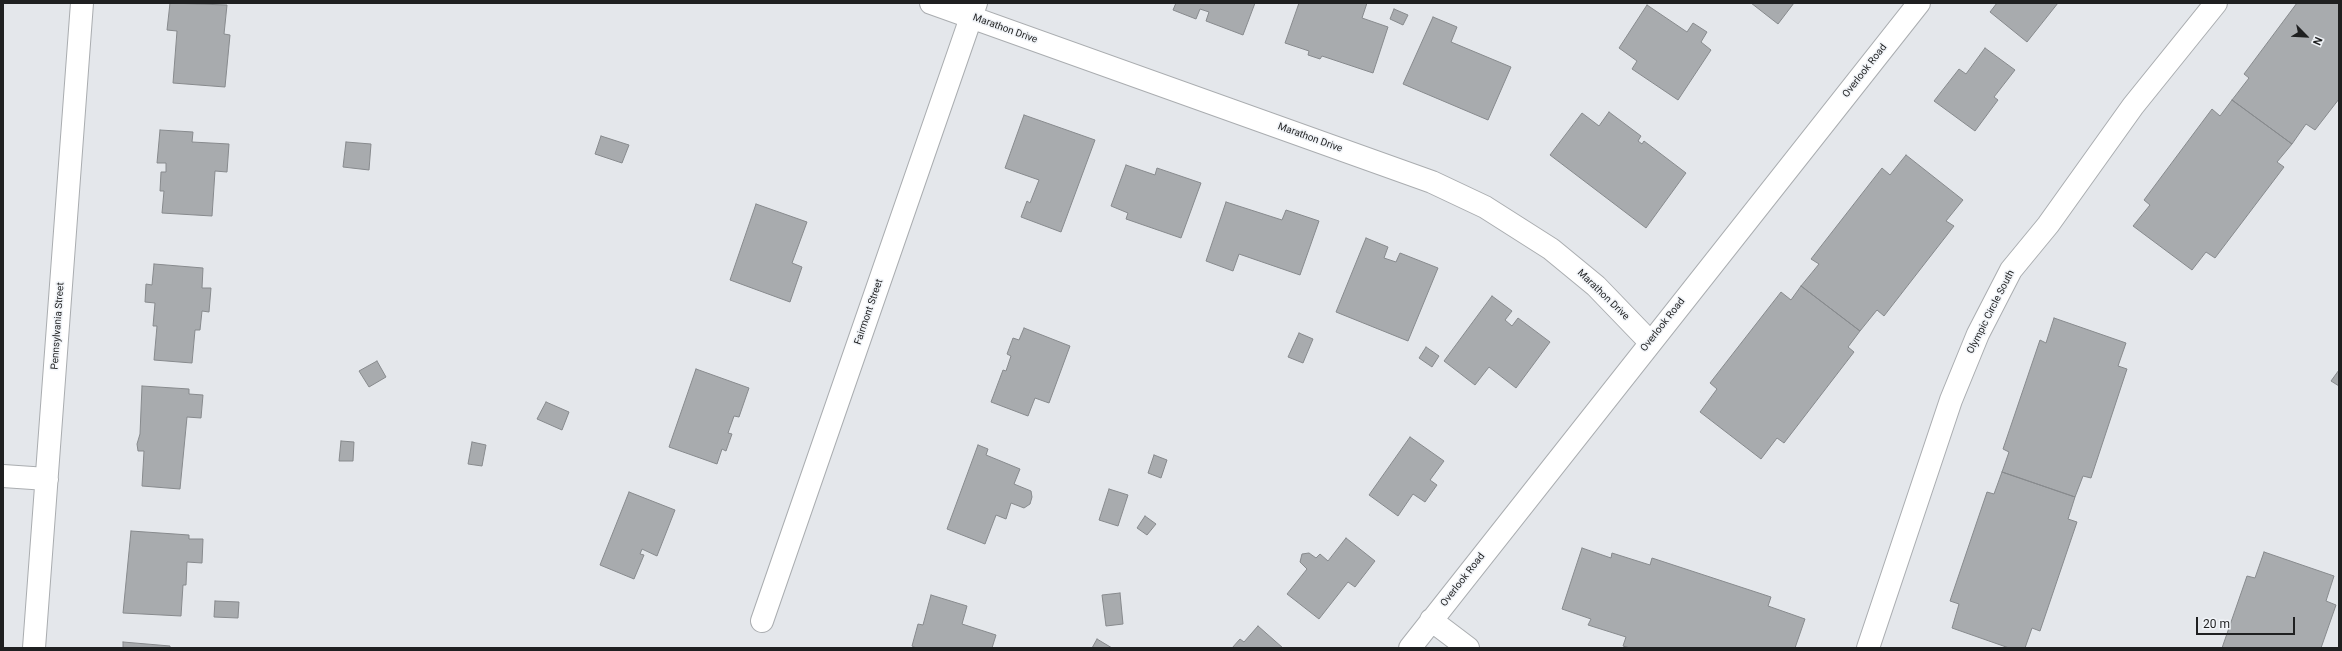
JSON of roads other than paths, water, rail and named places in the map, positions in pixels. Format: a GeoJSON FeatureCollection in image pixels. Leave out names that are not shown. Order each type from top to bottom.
{"type":"FeatureCollection","features":[{"type":"Feature","properties":{"kind":"street","name":"Pennsylvania Street"},"geometry":{"type":"LineString","coordinates":[[34,648],[82,3]]}},
{"type":"Feature","properties":{"kind":"street","name":"Marathon Drive"},"geometry":{"type":"LineString","coordinates":[[931,3],[974,10],[1432,182],[1485,207],[1551,249],[1596,286],[1650,342]]}},
{"type":"Feature","properties":{"kind":"street","name":"Overlook Road"},"geometry":{"type":"LineString","coordinates":[[1410,648],[1918,3]]}},
{"type":"Feature","properties":{"kind":"street","name":"Olympic Circle South"},"geometry":{"type":"LineString","coordinates":[[1868,648],[1951,400],[1978,334],[2011,270],[2048,225],[2134,106],[2216,3]]}},
{"type":"Feature","properties":{"kind":"street","name":"Fairmont Street"},"geometry":{"type":"LineString","coordinates":[[762,621],[974,10]]}},
{"type":"Feature","properties":{"kind":"street"},"geometry":{"type":"LineString","coordinates":[[3,476],[47,479]]}},
{"type":"Feature","properties":{"kind":"street"},"geometry":{"type":"LineString","coordinates":[[1431,620],[1468,648]]}}]}
